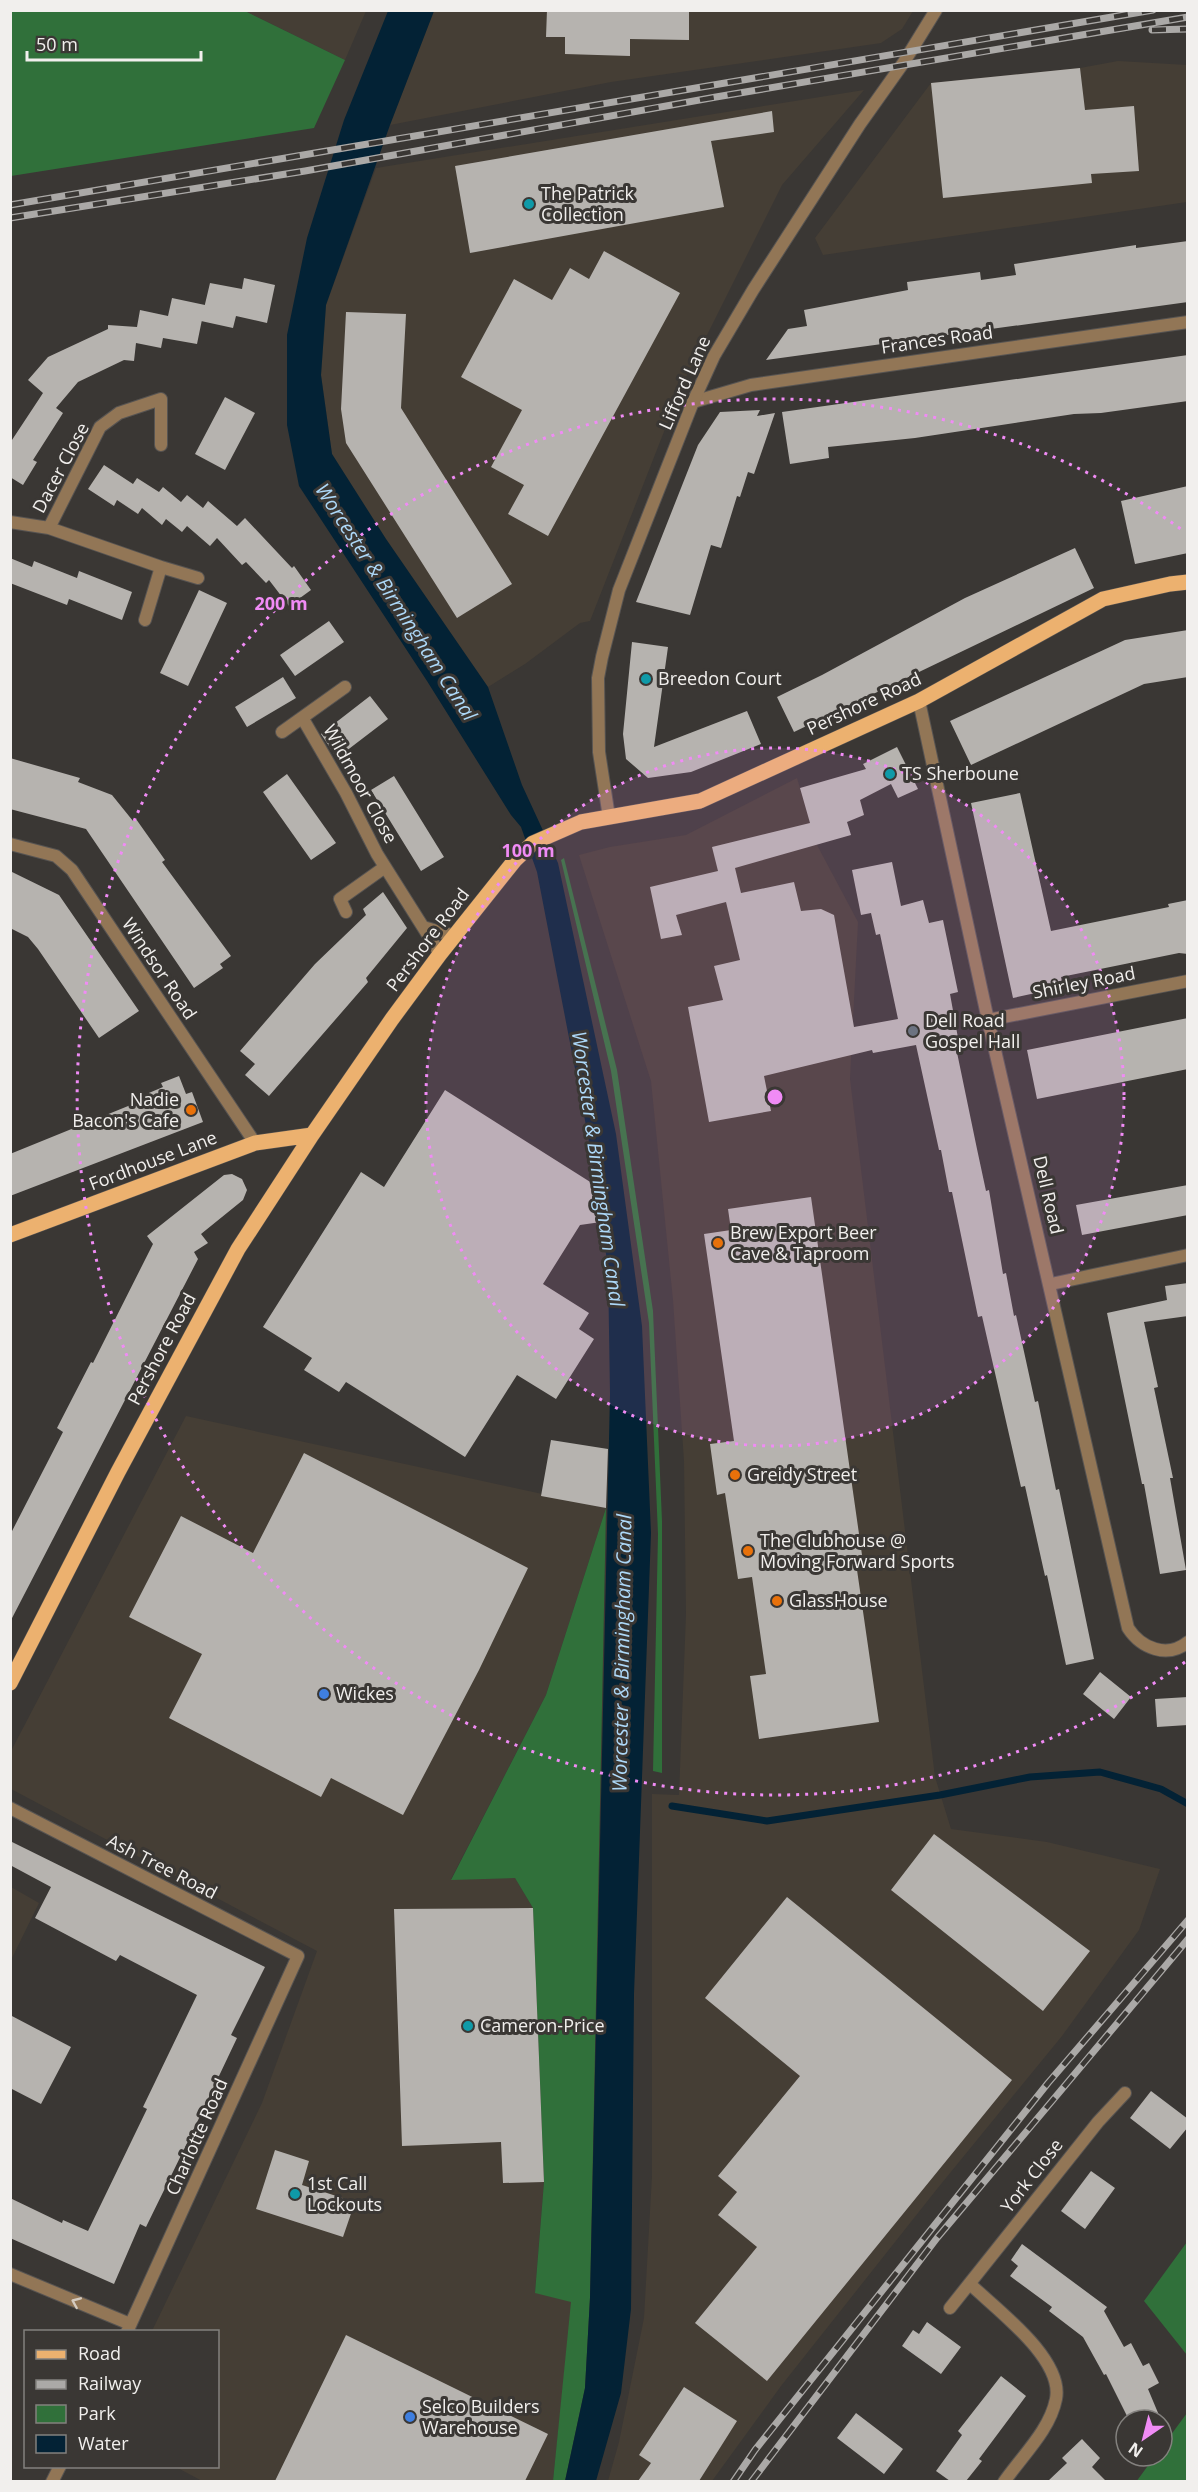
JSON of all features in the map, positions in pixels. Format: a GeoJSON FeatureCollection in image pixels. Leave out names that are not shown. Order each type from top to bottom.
{"type":"FeatureCollection","features":[{"type":"Feature","properties":{"kind":"main road","name":"Pershore Road"},"geometry":{"type":"LineString","coordinates":[[10,1683],[118,1472],[238,1249],[312,1135],[440,954],[515,860],[533,843],[581,822],[700,801],[920,701],[1103,599],[1188,582]]}},
{"type":"Feature","properties":{"kind":"main road","name":"Fordhouse Lane"},"geometry":{"type":"LineString","coordinates":[[10,1235],[255,1143],[312,1135]]}},
{"type":"Feature","properties":{"kind":"street","name":"Lifford Lane"},"geometry":{"type":"LineString","coordinates":[[609,817],[599,752],[598,678],[602,657],[619,590],[693,402],[714,356],[753,290],[936,10]]}},
{"type":"Feature","properties":{"kind":"street","name":"Frances Road"},"geometry":{"type":"LineString","coordinates":[[693,402],[751,385],[1188,322]]}},
{"type":"Feature","properties":{"kind":"street","name":"Dacer Close"},"geometry":{"type":"LineString","coordinates":[[49,528],[100,427],[119,413],[161,399],[161,445]]}},
{"type":"Feature","properties":{"kind":"street","name":"Dacer Close"},"geometry":{"type":"LineString","coordinates":[[10,522],[49,528],[198,579]]}},
{"type":"Feature","properties":{"kind":"street"},"geometry":{"type":"LineString","coordinates":[[145,620],[161,567]]}},
{"type":"Feature","properties":{"kind":"street","name":"Wildmoor Close"},"geometry":{"type":"LineString","coordinates":[[282,732],[345,687]]}},
{"type":"Feature","properties":{"kind":"street","name":"Dell Road"},"geometry":{"type":"LineString","coordinates":[[920,701],[988,1020],[1128,1628],[1136,1640],[1147,1647],[1172,1650],[1188,1642]]}},
{"type":"Feature","properties":{"kind":"street","name":"Wildmoor Close"},"geometry":{"type":"LineString","coordinates":[[303,719],[385,867],[440,954]]}},
{"type":"Feature","properties":{"kind":"street","name":"Windsor Road"},"geometry":{"type":"LineString","coordinates":[[10,844],[56,856],[72,870],[255,1143]]}},
{"type":"Feature","properties":{"kind":"street","name":"Wildmoor Close"},"geometry":{"type":"LineString","coordinates":[[346,912],[340,898],[385,867]]}},
{"type":"Feature","properties":{"kind":"street"},"geometry":{"type":"LineString","coordinates":[[423,927],[455,936]]}},
{"type":"Feature","properties":{"kind":"street","name":"Shirley Road"},"geometry":{"type":"LineString","coordinates":[[988,1020],[1188,981]]}},
{"type":"Feature","properties":{"kind":"street"},"geometry":{"type":"LineString","coordinates":[[1050,1284],[1188,1255]]}},
{"type":"Feature","properties":{"kind":"street","name":"Ash Tree Road"},"geometry":{"type":"LineString","coordinates":[[10,1808],[298,1956]]}},
{"type":"Feature","properties":{"kind":"street","name":"Charlotte Road"},"geometry":{"type":"LineString","coordinates":[[129,2328],[298,1956]]}},
{"type":"Feature","properties":{"kind":"street","name":"York Close"},"geometry":{"type":"LineString","coordinates":[[950,2308],[1098,2122],[1125,2093]]}},
{"type":"Feature","properties":{"kind":"street"},"geometry":{"type":"LineString","coordinates":[[10,2274],[129,2328]]}},
{"type":"Feature","properties":{"kind":"street"},"geometry":{"type":"LineString","coordinates":[[970,2284],[1048,2362],[1055,2379],[1056,2398],[1050,2414],[1035,2441],[1004,2481]]}},
{"type":"Feature","properties":{"kind":"shaded area"},"geometry":{"type":"Polygon","coordinates":[[[245,11],[366,11],[345,60],[245,11]]]}},
{"type":"Feature","properties":{"kind":"shaded area"},"geometry":{"type":"Polygon","coordinates":[[[434,11],[913,11],[902,29],[881,43],[611,82],[390,125],[434,11]]]}},
{"type":"Feature","properties":{"kind":"shaded area"},"geometry":{"type":"Polygon","coordinates":[[[1118,61],[1187,65],[1187,202],[823,255],[815,238],[931,83],[1080,68],[1118,61]]]}},
{"type":"Feature","properties":{"kind":"shaded area"},"geometry":{"type":"Polygon","coordinates":[[[864,90],[782,185],[683,383],[590,621],[580,623],[525,664],[488,687],[386,539],[332,454],[321,375],[326,305],[376,168],[864,90]]]}},
{"type":"Feature","properties":{"kind":"shaded area"},"geometry":{"type":"Polygon","coordinates":[[[797,778],[817,845],[858,922],[850,1079],[935,1777],[951,1829],[1047,1842],[1160,1869],[1139,1930],[1062,2036],[781,2386],[712,2481],[608,2481],[619,2442],[644,2318],[652,2176],[652,1794],[679,1795],[686,1614],[684,1461],[673,1300],[651,1081],[579,855],[610,847],[686,835],[797,778]]]}},
{"type":"Feature","properties":{"kind":"shaded area"},"geometry":{"type":"Polygon","coordinates":[[[186,1416],[606,1508],[546,1695],[451,1879],[515,1878],[533,1908],[544,2182],[535,2292],[572,2301],[553,2481],[204,2482],[178,2468],[219,2468],[219,2330],[152,2330],[262,2103],[317,1951],[11,1789],[10,1753],[186,1416]]]}},
{"type":"Feature","properties":{"kind":"shaded area"},"geometry":{"type":"Polygon","coordinates":[[[11,1887],[39,1903],[11,1960],[11,1887]]]}},
{"type":"Feature","properties":{"kind":"green space"},"geometry":{"type":"Polygon","coordinates":[[[11,10],[245,11],[345,60],[314,128],[11,176],[11,10]]]}},
{"type":"Feature","properties":{"kind":"green space"},"geometry":{"type":"Polygon","coordinates":[[[564,858],[617,1070],[653,1311],[662,1521],[662,1773],[653,1771],[658,1534],[649,1323],[611,1071],[561,860],[564,858]]]}},
{"type":"Feature","properties":{"kind":"green space"},"geometry":{"type":"Polygon","coordinates":[[[606,1508],[590,2298],[585,2388],[565,2481],[553,2481],[571,2302],[535,2293],[544,2182],[533,1908],[515,1878],[451,1880],[546,1695],[606,1508]]]}},
{"type":"Feature","properties":{"kind":"green space"},"geometry":{"type":"Polygon","coordinates":[[[1187,2242],[1187,2355],[1144,2301],[1187,2242]]]}},
{"type":"Feature","properties":{"kind":"green space"},"geometry":{"type":"Polygon","coordinates":[[[1187,2413],[1187,2481],[1136,2482],[1146,2468],[1174,2468],[1174,2431],[1187,2413]]]}},
{"type":"Feature","properties":{"kind":"water","name":"Worcester & Birmingham Canal"},"geometry":{"type":"Polygon","coordinates":[[[388,11],[434,11],[390,125],[326,305],[321,375],[332,454],[386,539],[488,687],[522,785],[558,863],[616,1134],[642,1326],[651,1533],[634,1994],[631,2309],[621,2393],[596,2481],[565,2481],[585,2388],[590,2298],[610,1394],[608,1267],[588,1136],[537,872],[521,827],[511,815],[427,681],[299,486],[287,425],[287,335],[307,238],[344,120],[388,11]]]}},
{"type":"Feature","properties":{"kind":"building"},"geometry":{"type":"Polygon","coordinates":[[[547,10],[689,10],[689,40],[630,39],[630,56],[565,54],[565,37],[546,37],[547,10]]]}},
{"type":"Feature","properties":{"kind":"building"},"geometry":{"type":"Polygon","coordinates":[[[1080,68],[1085,110],[1134,106],[1139,171],[1091,174],[1092,183],[943,198],[931,83],[1080,68]]]}},
{"type":"Feature","properties":{"kind":"building"},"geometry":{"type":"Polygon","coordinates":[[[772,111],[774,132],[711,141],[724,207],[470,253],[455,166],[772,111]]]}},
{"type":"Feature","properties":{"kind":"building"},"geometry":{"type":"Polygon","coordinates":[[[1188,241],[1188,302],[766,360],[788,329],[807,326],[804,310],[908,290],[907,282],[980,272],[981,280],[1016,275],[1014,264],[1136,245],[1136,248],[1188,241]]]}},
{"type":"Feature","properties":{"kind":"building"},"geometry":{"type":"Polygon","coordinates":[[[604,251],[680,293],[548,536],[508,514],[524,485],[491,467],[522,410],[461,377],[514,279],[552,300],[570,268],[589,279],[604,251]]]}},
{"type":"Feature","properties":{"kind":"building"},"geometry":{"type":"Polygon","coordinates":[[[244,278],[275,285],[267,323],[236,316],[233,328],[201,321],[210,283],[242,289],[244,278]]]}},
{"type":"Feature","properties":{"kind":"building"},"geometry":{"type":"Polygon","coordinates":[[[172,298],[205,305],[197,344],[163,338],[161,348],[136,343],[134,361],[124,360],[78,382],[56,408],[63,413],[33,460],[37,462],[23,485],[10,477],[10,443],[43,393],[28,380],[48,357],[108,329],[108,325],[137,327],[140,310],[168,316],[172,298]]]}},
{"type":"Feature","properties":{"kind":"building"},"geometry":{"type":"Polygon","coordinates":[[[346,312],[406,314],[401,408],[512,584],[457,618],[346,443],[341,409],[346,312]]]}},
{"type":"Feature","properties":{"kind":"building"},"geometry":{"type":"Polygon","coordinates":[[[1188,355],[1188,401],[1101,413],[1074,414],[915,438],[828,447],[829,458],[790,464],[782,412],[1188,355]]]}},
{"type":"Feature","properties":{"kind":"building"},"geometry":{"type":"Polygon","coordinates":[[[225,397],[255,413],[225,470],[195,454],[225,397]]]}},
{"type":"Feature","properties":{"kind":"building"},"geometry":{"type":"Polygon","coordinates":[[[760,410],[757,416],[775,413],[754,474],[748,472],[740,497],[737,496],[721,548],[711,545],[690,615],[636,602],[698,445],[720,412],[760,410]]]}},
{"type":"Feature","properties":{"kind":"building"},"geometry":{"type":"Polygon","coordinates":[[[104,465],[133,484],[137,478],[159,492],[163,487],[181,502],[187,495],[203,508],[208,501],[237,526],[245,518],[292,568],[294,566],[311,590],[289,606],[269,580],[266,583],[246,562],[242,565],[217,538],[210,546],[187,526],[182,532],[166,519],[162,525],[142,508],[138,514],[117,500],[114,506],[88,489],[104,465]]]}},
{"type":"Feature","properties":{"kind":"building"},"geometry":{"type":"Polygon","coordinates":[[[1188,486],[1188,553],[1135,564],[1121,501],[1188,486]]]}},
{"type":"Feature","properties":{"kind":"building"},"geometry":{"type":"Polygon","coordinates":[[[1075,548],[1094,588],[794,732],[777,697],[965,598],[1075,548]]]}},
{"type":"Feature","properties":{"kind":"building"},"geometry":{"type":"Polygon","coordinates":[[[10,558],[32,567],[34,561],[77,578],[79,571],[132,592],[122,620],[69,599],[67,605],[10,583],[10,558]]]}},
{"type":"Feature","properties":{"kind":"building"},"geometry":{"type":"Polygon","coordinates":[[[199,590],[227,603],[188,686],[160,673],[199,590]]]}},
{"type":"Feature","properties":{"kind":"building"},"geometry":{"type":"Polygon","coordinates":[[[329,621],[344,642],[295,676],[280,655],[329,621]]]}},
{"type":"Feature","properties":{"kind":"building"},"geometry":{"type":"Polygon","coordinates":[[[1188,630],[1188,677],[1144,684],[971,765],[950,721],[1125,640],[1188,630]]]}},
{"type":"Feature","properties":{"kind":"building","name":"Breedon Court"},"geometry":{"type":"Polygon","coordinates":[[[632,642],[668,647],[654,747],[747,711],[761,744],[691,772],[648,778],[626,759],[623,734],[632,642]]]}},
{"type":"Feature","properties":{"kind":"building"},"geometry":{"type":"Polygon","coordinates":[[[283,677],[296,698],[247,727],[235,707],[283,677]]]}},
{"type":"Feature","properties":{"kind":"building"},"geometry":{"type":"Polygon","coordinates":[[[370,696],[388,719],[337,758],[321,734],[370,696]]]}},
{"type":"Feature","properties":{"kind":"building"},"geometry":{"type":"Polygon","coordinates":[[[897,747],[918,789],[898,798],[891,784],[860,800],[864,815],[847,822],[851,835],[735,868],[741,893],[794,882],[801,911],[821,909],[834,915],[854,1027],[898,1019],[880,934],[876,935],[871,913],[861,915],[852,870],[892,862],[901,906],[923,900],[929,923],[943,920],[958,992],[950,994],[958,1038],[954,1038],[986,1191],[989,1190],[1003,1274],[1006,1273],[1035,1402],[1038,1401],[1056,1490],[1059,1489],[1094,1659],[1066,1665],[1025,1486],[1021,1487],[982,1316],[978,1317],[952,1192],[949,1192],[916,1045],[873,1053],[872,1050],[764,1076],[771,1111],[709,1122],[688,1007],[723,1000],[714,966],[740,960],[726,902],[676,915],[682,935],[661,939],[650,887],[718,871],[712,847],[810,823],[800,788],[866,769],[863,764],[897,747]]]}},
{"type":"Feature","properties":{"kind":"building"},"geometry":{"type":"Polygon","coordinates":[[[10,758],[80,778],[78,782],[112,795],[133,821],[136,819],[165,860],[162,862],[231,956],[220,964],[223,968],[194,988],[86,829],[10,809],[10,758]]]}},
{"type":"Feature","properties":{"kind":"building"},"geometry":{"type":"Polygon","coordinates":[[[287,774],[336,843],[311,860],[263,792],[287,774]]]}},
{"type":"Feature","properties":{"kind":"building"},"geometry":{"type":"Polygon","coordinates":[[[394,776],[444,857],[421,871],[371,790],[394,776]]]}},
{"type":"Feature","properties":{"kind":"building"},"geometry":{"type":"Polygon","coordinates":[[[1020,793],[1051,931],[1169,907],[1168,904],[1188,900],[1188,954],[1179,953],[1061,977],[1063,987],[1013,998],[971,803],[1020,793]]]}},
{"type":"Feature","properties":{"kind":"building"},"geometry":{"type":"Polygon","coordinates":[[[10,871],[59,895],[139,1011],[99,1038],[38,949],[28,937],[10,928],[10,871]]]}},
{"type":"Feature","properties":{"kind":"building"},"geometry":{"type":"Polygon","coordinates":[[[383,892],[407,928],[366,978],[368,982],[269,1096],[245,1075],[255,1064],[240,1051],[315,964],[366,915],[363,909],[383,892]]]}},
{"type":"Feature","properties":{"kind":"building"},"geometry":{"type":"Polygon","coordinates":[[[1188,1018],[1188,1069],[1037,1099],[1027,1050],[1188,1018]]]}},
{"type":"Feature","properties":{"kind":"building"},"geometry":{"type":"Polygon","coordinates":[[[179,1076],[186,1094],[192,1092],[203,1122],[10,1196],[10,1154],[138,1102],[137,1098],[163,1087],[161,1083],[179,1076]]]}},
{"type":"Feature","properties":{"kind":"building"},"geometry":{"type":"Polygon","coordinates":[[[445,1090],[595,1185],[601,1222],[580,1225],[543,1284],[589,1313],[579,1329],[594,1339],[556,1399],[517,1375],[465,1457],[346,1382],[339,1392],[304,1370],[312,1358],[263,1327],[361,1172],[384,1187],[445,1090]]]}},
{"type":"Feature","properties":{"kind":"building"},"geometry":{"type":"Polygon","coordinates":[[[232,1174],[242,1179],[247,1190],[243,1200],[201,1234],[208,1243],[194,1252],[198,1259],[10,1622],[10,1535],[63,1432],[57,1428],[91,1362],[93,1363],[153,1244],[147,1236],[224,1175],[232,1174]]]}},
{"type":"Feature","properties":{"kind":"building"},"geometry":{"type":"Polygon","coordinates":[[[1188,1185],[1188,1215],[1082,1235],[1076,1205],[1188,1185]]]}},
{"type":"Feature","properties":{"kind":"building"},"geometry":{"type":"Polygon","coordinates":[[[811,1197],[863,1562],[856,1563],[879,1722],[759,1739],[750,1676],[766,1674],[752,1577],[738,1579],[725,1493],[717,1495],[710,1444],[734,1441],[704,1234],[731,1230],[728,1209],[811,1197]]]}},
{"type":"Feature","properties":{"kind":"building"},"geometry":{"type":"Polygon","coordinates":[[[1188,1283],[1188,1316],[1144,1322],[1158,1387],[1154,1388],[1173,1478],[1170,1478],[1186,1570],[1160,1574],[1144,1484],[1142,1484],[1107,1313],[1167,1300],[1165,1286],[1188,1283]]]}},
{"type":"Feature","properties":{"kind":"building"},"geometry":{"type":"Polygon","coordinates":[[[551,1440],[608,1449],[606,1508],[541,1496],[551,1440]]]}},
{"type":"Feature","properties":{"kind":"building"},"geometry":{"type":"Polygon","coordinates":[[[304,1453],[528,1568],[479,1670],[403,1815],[331,1778],[321,1797],[169,1718],[202,1654],[129,1617],[181,1516],[253,1553],[304,1453]]]}},
{"type":"Feature","properties":{"kind":"building"},"geometry":{"type":"Polygon","coordinates":[[[1100,1672],[1131,1697],[1114,1719],[1083,1694],[1100,1672]]]}},
{"type":"Feature","properties":{"kind":"building"},"geometry":{"type":"Polygon","coordinates":[[[1188,1697],[1188,1725],[1157,1727],[1155,1699],[1188,1697]]]}},
{"type":"Feature","properties":{"kind":"building"},"geometry":{"type":"Polygon","coordinates":[[[934,1834],[1090,1951],[1043,2011],[891,1890],[934,1834]]]}},
{"type":"Feature","properties":{"kind":"building"},"geometry":{"type":"Polygon","coordinates":[[[10,1841],[265,1967],[231,2035],[237,2038],[191,2135],[146,2227],[140,2224],[114,2284],[10,2238],[10,2198],[62,2223],[63,2220],[88,2231],[147,2109],[143,2107],[197,1995],[120,1955],[116,1961],[35,1918],[51,1887],[10,1865],[10,1841]]]}},
{"type":"Feature","properties":{"kind":"building"},"geometry":{"type":"Polygon","coordinates":[[[787,1897],[1012,2080],[767,2381],[695,2323],[757,2247],[718,2215],[737,2192],[718,2176],[800,2076],[705,1998],[787,1897]]]}},
{"type":"Feature","properties":{"kind":"building","name":"Cameron-Price"},"geometry":{"type":"Polygon","coordinates":[[[533,1908],[544,2182],[503,2183],[501,2142],[402,2146],[394,1909],[533,1908]]]}},
{"type":"Feature","properties":{"kind":"building"},"geometry":{"type":"Polygon","coordinates":[[[10,2015],[71,2047],[41,2104],[10,2088],[10,2015]]]}},
{"type":"Feature","properties":{"kind":"building"},"geometry":{"type":"Polygon","coordinates":[[[1151,2091],[1188,2119],[1188,2127],[1170,2149],[1130,2118],[1151,2091]]]}},
{"type":"Feature","properties":{"kind":"building","name":"1st Call Lockouts"},"geometry":{"type":"Polygon","coordinates":[[[275,2150],[309,2161],[302,2185],[355,2202],[343,2237],[256,2209],[275,2150]]]}},
{"type":"Feature","properties":{"kind":"building"},"geometry":{"type":"Polygon","coordinates":[[[1091,2171],[1115,2188],[1085,2229],[1061,2211],[1091,2171]]]}},
{"type":"Feature","properties":{"kind":"building"},"geometry":{"type":"Polygon","coordinates":[[[1022,2244],[1107,2307],[1104,2311],[1124,2347],[1131,2343],[1143,2366],[1149,2363],[1159,2383],[1148,2389],[1156,2408],[1123,2408],[1106,2374],[1104,2375],[1083,2337],[1049,2311],[1052,2307],[1010,2276],[1018,2266],[1011,2260],[1022,2244]]]}},
{"type":"Feature","properties":{"kind":"building"},"geometry":{"type":"Polygon","coordinates":[[[927,2322],[961,2347],[941,2374],[902,2346],[913,2330],[919,2334],[927,2322]]]}},
{"type":"Feature","properties":{"kind":"building","name":"Selco Builders Warehouse"},"geometry":{"type":"Polygon","coordinates":[[[346,2335],[548,2434],[525,2481],[275,2481],[346,2335]]]}},
{"type":"Feature","properties":{"kind":"building"},"geometry":{"type":"Polygon","coordinates":[[[1001,2376],[1026,2396],[979,2459],[982,2461],[966,2481],[950,2481],[936,2471],[962,2435],[958,2431],[1001,2376]]]}},
{"type":"Feature","properties":{"kind":"building"},"geometry":{"type":"Polygon","coordinates":[[[684,2387],[737,2421],[699,2481],[638,2481],[651,2463],[639,2455],[684,2387]]]}},
{"type":"Feature","properties":{"kind":"building"},"geometry":{"type":"Polygon","coordinates":[[[856,2413],[903,2449],[884,2474],[837,2438],[856,2413]]]}},
{"type":"Feature","properties":{"kind":"building"},"geometry":{"type":"Polygon","coordinates":[[[1082,2439],[1100,2458],[1092,2467],[1106,2481],[1048,2481],[1067,2463],[1062,2458],[1082,2439]]]}},
{"type":"Feature","properties":{"kind":"waterway"},"geometry":{"type":"LineString","coordinates":[[672,1806],[767,1821],[940,1795],[1030,1777],[1100,1772],[1161,1789],[1188,1804]]}},
{"type":"Feature","properties":{"kind":"railway"},"geometry":{"type":"LineString","coordinates":[[10,205],[1153,10]]}},
{"type":"Feature","properties":{"kind":"railway"},"geometry":{"type":"LineString","coordinates":[[10,218],[305,171],[716,97],[1188,17]]}},
{"type":"Feature","properties":{"kind":"railway"},"geometry":{"type":"LineString","coordinates":[[1152,30],[1188,29]]}},
{"type":"Feature","properties":{"kind":"railway"},"geometry":{"type":"LineString","coordinates":[[733,2482],[755,2450],[1048,2083],[1188,1920]]}},
{"type":"Feature","properties":{"kind":"railway"},"geometry":{"type":"LineString","coordinates":[[751,2482],[937,2238],[1188,1939]]}},
{"type":"Feature","properties":{"kind":"place","name":"The Patrick Collection"},"geometry":{"type":"Point","coordinates":[529,204]}},
{"type":"Feature","properties":{"kind":"place","name":"Breedon Court"},"geometry":{"type":"Point","coordinates":[646,679]}},
{"type":"Feature","properties":{"kind":"place","name":"TS Sherboune"},"geometry":{"type":"Point","coordinates":[890,774]}},
{"type":"Feature","properties":{"kind":"place","name":"Dell Road Gospel Hall"},"geometry":{"type":"Point","coordinates":[913,1031]}},
{"type":"Feature","properties":{"kind":"place","name":"Nadie Bacon's Cafe"},"geometry":{"type":"Point","coordinates":[191,1110]}},
{"type":"Feature","properties":{"kind":"place","name":"Brew Export Beer Cave & Taproom"},"geometry":{"type":"Point","coordinates":[718,1243]}},
{"type":"Feature","properties":{"kind":"place","name":"Greidy Street"},"geometry":{"type":"Point","coordinates":[735,1475]}},
{"type":"Feature","properties":{"kind":"place","name":"The Clubhouse @ Moving Forward Sports"},"geometry":{"type":"Point","coordinates":[748,1551]}},
{"type":"Feature","properties":{"kind":"place","name":"GlassHouse"},"geometry":{"type":"Point","coordinates":[777,1601]}},
{"type":"Feature","properties":{"kind":"place","name":"Wickes"},"geometry":{"type":"Point","coordinates":[324,1694]}},
{"type":"Feature","properties":{"kind":"place","name":"Cameron-Price"},"geometry":{"type":"Point","coordinates":[468,2026]}},
{"type":"Feature","properties":{"kind":"place","name":"1st Call Lockouts"},"geometry":{"type":"Point","coordinates":[295,2194]}},
{"type":"Feature","properties":{"kind":"place","name":"Selco Builders Warehouse"},"geometry":{"type":"Point","coordinates":[410,2417]}}]}
